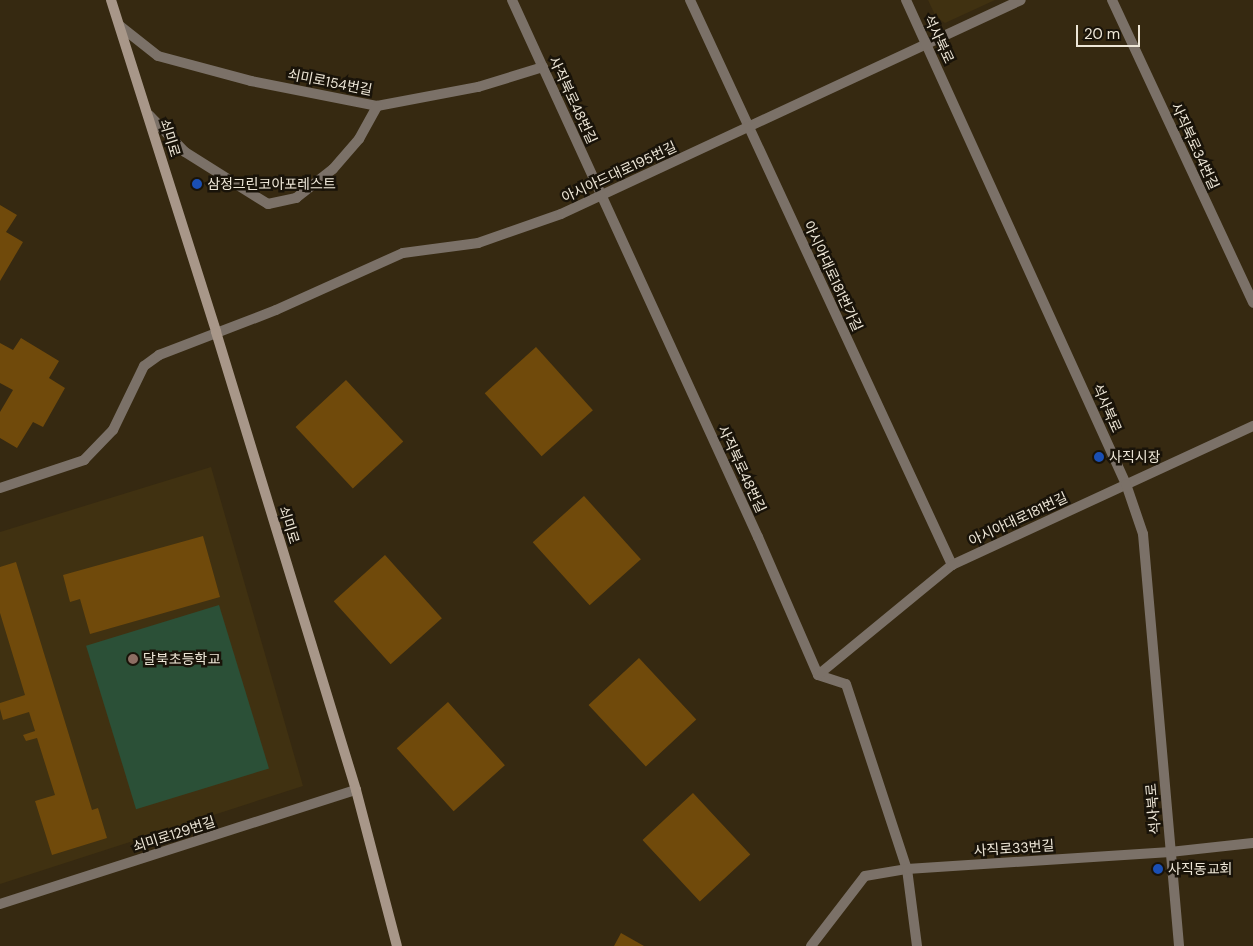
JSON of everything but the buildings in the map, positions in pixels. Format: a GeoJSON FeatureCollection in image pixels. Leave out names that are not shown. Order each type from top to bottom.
{"type":"FeatureCollection","features":[{"type":"Feature","properties":{"kind":"main road","name":"쇠미로"},"geometry":{"type":"LineString","coordinates":[[111,0],[149,115],[356,790],[396,946]]}},
{"type":"Feature","properties":{"kind":"street","name":"사직북로48번길"},"geometry":{"type":"LineString","coordinates":[[512,0],[758,537],[818,675]]}},
{"type":"Feature","properties":{"kind":"street","name":"아시아대로181번가길"},"geometry":{"type":"LineString","coordinates":[[690,0],[952,564]]}},
{"type":"Feature","properties":{"kind":"street","name":"석사북로"},"geometry":{"type":"LineString","coordinates":[[906,0],[1126,484],[1143,534],[1179,946]]}},
{"type":"Feature","properties":{"kind":"street","name":"아시아드대로195번길"},"geometry":{"type":"LineString","coordinates":[[0,488],[84,460],[113,430],[144,366],[159,355],[276,310],[403,253],[478,243],[561,214],[1021,0]]}},
{"type":"Feature","properties":{"kind":"street","name":"사직북로34번길"},"geometry":{"type":"LineString","coordinates":[[1112,0],[1253,303]]}},
{"type":"Feature","properties":{"kind":"street","name":"쇠미로154번길"},"geometry":{"type":"LineString","coordinates":[[120,26],[158,56],[251,81],[377,106],[478,87],[543,67]]}},
{"type":"Feature","properties":{"kind":"street","name":"쇠미로"},"geometry":{"type":"LineString","coordinates":[[149,115],[185,152],[268,204],[296,198],[333,169],[359,139],[377,106]]}},
{"type":"Feature","properties":{"kind":"street","name":"아시아대로181번길"},"geometry":{"type":"LineString","coordinates":[[818,675],[952,564],[1253,426]]}},
{"type":"Feature","properties":{"kind":"street"},"geometry":{"type":"LineString","coordinates":[[818,675],[846,684],[907,870],[917,946]]}},
{"type":"Feature","properties":{"kind":"street","name":"쇠미로129번길"},"geometry":{"type":"LineString","coordinates":[[0,904],[356,790]]}},
{"type":"Feature","properties":{"kind":"street","name":"사직로33번길"},"geometry":{"type":"LineString","coordinates":[[811,946],[866,876],[907,870],[1170,852],[1253,843]]}},
{"type":"Feature","properties":{"kind":"shaded area"},"geometry":{"type":"Polygon","coordinates":[[[928,0],[995,0],[945,23],[936,17],[928,0]]]}},
{"type":"Feature","properties":{"kind":"shaded area","name":"달북초등학교"},"geometry":{"type":"Polygon","coordinates":[[[211,467],[303,786],[0,884],[0,532],[211,467]]]}},
{"type":"Feature","properties":{"kind":"green space"},"geometry":{"type":"Polygon","coordinates":[[[219,605],[269,769],[136,809],[86,646],[219,605]]]}},
{"type":"Feature","properties":{"kind":"place","name":"삼정그린코아포레스트"},"geometry":{"type":"Point","coordinates":[197,184]}},
{"type":"Feature","properties":{"kind":"place","name":"사직시장"},"geometry":{"type":"Point","coordinates":[1099,457]}},
{"type":"Feature","properties":{"kind":"place","name":"달북초등학교"},"geometry":{"type":"Point","coordinates":[133,659]}},
{"type":"Feature","properties":{"kind":"place","name":"사직동교회"},"geometry":{"type":"Point","coordinates":[1158,869]}}]}
